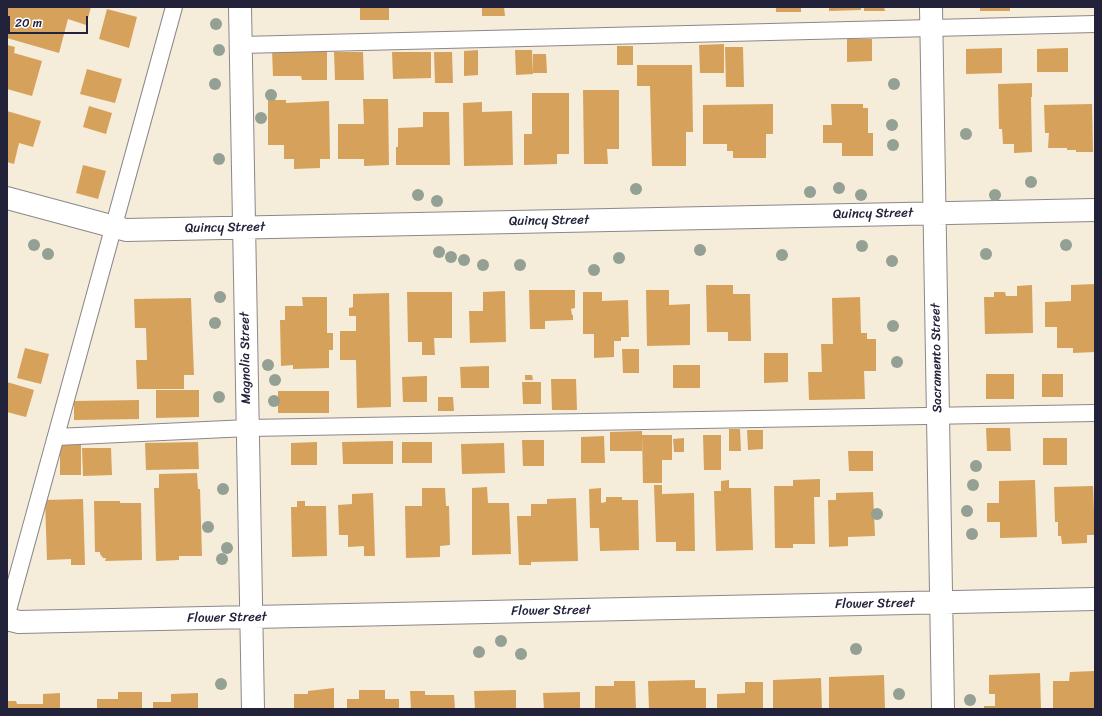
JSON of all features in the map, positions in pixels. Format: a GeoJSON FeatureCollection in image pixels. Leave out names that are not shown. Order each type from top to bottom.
{"type":"FeatureCollection","features":[{"type":"Feature","properties":{"kind":"street","name":"Magnolia Street"},"geometry":{"type":"LineString","coordinates":[[240,7],[252,709]]}},
{"type":"Feature","properties":{"kind":"street","name":"Sacramento Street"},"geometry":{"type":"LineString","coordinates":[[931,7],[943,709]]}},
{"type":"Feature","properties":{"kind":"street","name":"Quincy Street"},"geometry":{"type":"LineString","coordinates":[[7,198],[126,230],[1095,210]]}},
{"type":"Feature","properties":{"kind":"street","name":"Flower Street"},"geometry":{"type":"LineString","coordinates":[[7,619],[19,622],[1095,599]]}},
{"type":"Feature","properties":{"kind":"lane"},"geometry":{"type":"LineString","coordinates":[[7,614],[174,7]]}},
{"type":"Feature","properties":{"kind":"lane"},"geometry":{"type":"LineString","coordinates":[[241,45],[1095,24]]}},
{"type":"Feature","properties":{"kind":"lane"},"geometry":{"type":"LineString","coordinates":[[56,437],[248,428],[1095,413]]}},
{"type":"Feature","properties":{"kind":"building"},"geometry":{"type":"Polygon","coordinates":[[[7,7],[91,7],[86,25],[68,19],[59,53],[7,38],[7,7]]]}},
{"type":"Feature","properties":{"kind":"building"},"geometry":{"type":"Polygon","coordinates":[[[360,7],[389,7],[389,20],[360,20],[360,7]]]}},
{"type":"Feature","properties":{"kind":"building"},"geometry":{"type":"Polygon","coordinates":[[[482,7],[504,7],[505,16],[482,16],[482,7]]]}},
{"type":"Feature","properties":{"kind":"building"},"geometry":{"type":"Polygon","coordinates":[[[776,7],[801,7],[801,12],[776,12],[776,7]]]}},
{"type":"Feature","properties":{"kind":"building"},"geometry":{"type":"Polygon","coordinates":[[[829,7],[861,7],[861,10],[829,11],[829,7]]]}},
{"type":"Feature","properties":{"kind":"building"},"geometry":{"type":"Polygon","coordinates":[[[864,7],[884,7],[885,11],[864,11],[864,7]]]}},
{"type":"Feature","properties":{"kind":"building"},"geometry":{"type":"Polygon","coordinates":[[[980,7],[1010,7],[1010,11],[980,11],[980,7]]]}},
{"type":"Feature","properties":{"kind":"building"},"geometry":{"type":"Polygon","coordinates":[[[107,9],[137,17],[129,48],[99,39],[107,9]]]}},
{"type":"Feature","properties":{"kind":"building"},"geometry":{"type":"Polygon","coordinates":[[[847,39],[872,39],[872,61],[847,62],[847,39]]]}},
{"type":"Feature","properties":{"kind":"building"},"geometry":{"type":"Polygon","coordinates":[[[724,44],[724,73],[700,73],[699,45],[724,44]]]}},
{"type":"Feature","properties":{"kind":"building"},"geometry":{"type":"Polygon","coordinates":[[[7,45],[15,47],[14,53],[42,61],[32,96],[7,89],[7,45]]]}},
{"type":"Feature","properties":{"kind":"building"},"geometry":{"type":"Polygon","coordinates":[[[617,46],[633,46],[633,65],[617,65],[617,46]]]}},
{"type":"Feature","properties":{"kind":"building"},"geometry":{"type":"Polygon","coordinates":[[[725,47],[743,47],[744,87],[726,87],[725,47]]]}},
{"type":"Feature","properties":{"kind":"building"},"geometry":{"type":"Polygon","coordinates":[[[1002,48],[1002,73],[966,74],[966,49],[1002,48]]]}},
{"type":"Feature","properties":{"kind":"building"},"geometry":{"type":"Polygon","coordinates":[[[1068,48],[1068,72],[1037,72],[1037,49],[1068,48]]]}},
{"type":"Feature","properties":{"kind":"building"},"geometry":{"type":"Polygon","coordinates":[[[327,49],[327,80],[302,80],[301,76],[273,76],[272,50],[327,49]]]}},
{"type":"Feature","properties":{"kind":"building"},"geometry":{"type":"Polygon","coordinates":[[[478,50],[478,75],[464,76],[464,51],[478,50]]]}},
{"type":"Feature","properties":{"kind":"building"},"geometry":{"type":"Polygon","coordinates":[[[515,50],[532,50],[533,74],[516,75],[515,50]]]}},
{"type":"Feature","properties":{"kind":"building"},"geometry":{"type":"Polygon","coordinates":[[[334,52],[363,52],[364,80],[335,80],[334,52]]]}},
{"type":"Feature","properties":{"kind":"building"},"geometry":{"type":"Polygon","coordinates":[[[392,52],[431,52],[431,78],[393,79],[392,52]]]}},
{"type":"Feature","properties":{"kind":"building"},"geometry":{"type":"Polygon","coordinates":[[[434,52],[452,52],[453,83],[435,83],[434,52]]]}},
{"type":"Feature","properties":{"kind":"building"},"geometry":{"type":"Polygon","coordinates":[[[533,54],[546,54],[547,73],[533,73],[533,54]]]}},
{"type":"Feature","properties":{"kind":"building"},"geometry":{"type":"Polygon","coordinates":[[[637,65],[692,65],[693,132],[686,132],[686,166],[652,166],[650,86],[637,86],[637,65]]]}},
{"type":"Feature","properties":{"kind":"building"},"geometry":{"type":"Polygon","coordinates":[[[87,69],[122,79],[115,103],[80,94],[87,69]]]}},
{"type":"Feature","properties":{"kind":"building"},"geometry":{"type":"Polygon","coordinates":[[[1032,83],[1032,152],[1014,153],[1014,144],[1003,144],[1002,129],[999,129],[998,84],[1032,83]]]}},
{"type":"Feature","properties":{"kind":"building"},"geometry":{"type":"Polygon","coordinates":[[[583,90],[619,90],[619,149],[607,149],[608,164],[584,164],[583,90]]]}},
{"type":"Feature","properties":{"kind":"building"},"geometry":{"type":"Polygon","coordinates":[[[532,93],[569,93],[569,154],[557,154],[557,164],[524,165],[524,134],[532,134],[532,93]]]}},
{"type":"Feature","properties":{"kind":"building"},"geometry":{"type":"Polygon","coordinates":[[[363,99],[388,99],[389,165],[364,166],[364,159],[338,159],[338,124],[364,124],[363,99]]]}},
{"type":"Feature","properties":{"kind":"building"},"geometry":{"type":"Polygon","coordinates":[[[268,100],[286,100],[286,103],[329,101],[330,159],[320,159],[320,168],[294,169],[294,159],[284,159],[284,145],[268,145],[268,100]]]}},
{"type":"Feature","properties":{"kind":"building"},"geometry":{"type":"Polygon","coordinates":[[[482,102],[482,112],[512,111],[513,165],[464,166],[463,103],[482,102]]]}},
{"type":"Feature","properties":{"kind":"building"},"geometry":{"type":"Polygon","coordinates":[[[773,104],[773,134],[766,134],[766,158],[733,158],[733,151],[727,151],[727,144],[703,144],[703,105],[773,104]]]}},
{"type":"Feature","properties":{"kind":"building"},"geometry":{"type":"Polygon","coordinates":[[[831,104],[863,104],[863,108],[868,108],[868,133],[873,133],[873,156],[842,156],[842,143],[823,143],[823,125],[832,125],[831,104]]]}},
{"type":"Feature","properties":{"kind":"building"},"geometry":{"type":"Polygon","coordinates":[[[1092,104],[1093,152],[1076,152],[1076,150],[1067,150],[1067,148],[1048,148],[1049,133],[1045,133],[1044,105],[1092,104]]]}},
{"type":"Feature","properties":{"kind":"building"},"geometry":{"type":"Polygon","coordinates":[[[89,106],[112,113],[106,134],[83,127],[89,106]]]}},
{"type":"Feature","properties":{"kind":"building"},"geometry":{"type":"Polygon","coordinates":[[[7,111],[41,121],[33,147],[19,143],[14,164],[7,162],[7,111]]]}},
{"type":"Feature","properties":{"kind":"building"},"geometry":{"type":"Polygon","coordinates":[[[423,112],[449,112],[450,165],[396,165],[398,128],[423,127],[423,112]]]}},
{"type":"Feature","properties":{"kind":"building"},"geometry":{"type":"Polygon","coordinates":[[[83,165],[106,171],[98,199],[76,193],[83,165]]]}},
{"type":"Feature","properties":{"kind":"building"},"geometry":{"type":"Polygon","coordinates":[[[1095,284],[1095,352],[1073,353],[1073,348],[1057,348],[1057,327],[1045,327],[1045,302],[1071,301],[1071,285],[1095,284]]]}},
{"type":"Feature","properties":{"kind":"building"},"geometry":{"type":"Polygon","coordinates":[[[706,285],[733,285],[733,294],[750,294],[751,341],[728,341],[728,332],[707,332],[706,285]]]}},
{"type":"Feature","properties":{"kind":"building"},"geometry":{"type":"Polygon","coordinates":[[[1032,285],[1033,333],[985,334],[984,297],[994,297],[994,292],[1005,292],[1006,296],[1017,296],[1017,286],[1032,285]]]}},
{"type":"Feature","properties":{"kind":"building"},"geometry":{"type":"Polygon","coordinates":[[[529,290],[575,290],[575,308],[571,309],[573,320],[545,321],[545,329],[530,329],[529,290]]]}},
{"type":"Feature","properties":{"kind":"building"},"geometry":{"type":"Polygon","coordinates":[[[646,290],[669,290],[669,305],[690,304],[690,345],[647,346],[646,290]]]}},
{"type":"Feature","properties":{"kind":"building"},"geometry":{"type":"Polygon","coordinates":[[[505,291],[506,342],[470,343],[469,311],[483,311],[483,292],[505,291]]]}},
{"type":"Feature","properties":{"kind":"building"},"geometry":{"type":"Polygon","coordinates":[[[407,292],[452,292],[452,338],[434,338],[435,355],[422,355],[422,342],[408,342],[407,292]]]}},
{"type":"Feature","properties":{"kind":"building"},"geometry":{"type":"Polygon","coordinates":[[[583,292],[602,292],[602,301],[628,300],[629,337],[621,337],[621,341],[614,341],[614,357],[594,358],[594,334],[583,334],[583,292]]]}},
{"type":"Feature","properties":{"kind":"building"},"geometry":{"type":"Polygon","coordinates":[[[389,293],[391,407],[357,408],[356,360],[340,360],[340,331],[356,331],[356,316],[349,316],[349,308],[353,307],[353,294],[389,293]]]}},
{"type":"Feature","properties":{"kind":"building"},"geometry":{"type":"Polygon","coordinates":[[[302,297],[327,297],[327,333],[333,333],[333,350],[329,350],[329,368],[293,369],[293,365],[281,366],[280,320],[285,320],[285,306],[303,306],[302,297]]]}},
{"type":"Feature","properties":{"kind":"building"},"geometry":{"type":"Polygon","coordinates":[[[860,297],[861,333],[867,333],[867,339],[876,339],[876,371],[864,371],[865,399],[809,400],[808,372],[822,372],[821,344],[833,344],[832,298],[860,297]]]}},
{"type":"Feature","properties":{"kind":"building"},"geometry":{"type":"Polygon","coordinates":[[[191,298],[194,375],[184,375],[184,389],[137,389],[136,360],[147,360],[146,328],[135,328],[134,299],[191,298]]]}},
{"type":"Feature","properties":{"kind":"building"},"geometry":{"type":"Polygon","coordinates":[[[25,348],[49,354],[41,384],[17,378],[25,348]]]}},
{"type":"Feature","properties":{"kind":"building"},"geometry":{"type":"Polygon","coordinates":[[[622,349],[639,349],[639,373],[623,373],[622,349]]]}},
{"type":"Feature","properties":{"kind":"building"},"geometry":{"type":"Polygon","coordinates":[[[764,353],[788,353],[788,382],[764,383],[764,353]]]}},
{"type":"Feature","properties":{"kind":"building"},"geometry":{"type":"Polygon","coordinates":[[[673,365],[700,365],[700,388],[673,388],[673,365]]]}},
{"type":"Feature","properties":{"kind":"building"},"geometry":{"type":"Polygon","coordinates":[[[489,366],[489,388],[461,388],[460,367],[489,366]]]}},
{"type":"Feature","properties":{"kind":"building"},"geometry":{"type":"Polygon","coordinates":[[[986,374],[1014,374],[1014,399],[986,399],[986,374]]]}},
{"type":"Feature","properties":{"kind":"building"},"geometry":{"type":"Polygon","coordinates":[[[1042,374],[1063,374],[1063,397],[1042,397],[1042,374]]]}},
{"type":"Feature","properties":{"kind":"building"},"geometry":{"type":"Polygon","coordinates":[[[525,375],[532,375],[533,380],[525,380],[525,375]]]}},
{"type":"Feature","properties":{"kind":"building"},"geometry":{"type":"Polygon","coordinates":[[[427,376],[427,402],[403,402],[402,377],[427,376]]]}},
{"type":"Feature","properties":{"kind":"building"},"geometry":{"type":"Polygon","coordinates":[[[551,379],[576,379],[577,410],[552,410],[551,379]]]}},
{"type":"Feature","properties":{"kind":"building"},"geometry":{"type":"Polygon","coordinates":[[[7,382],[34,390],[26,417],[7,412],[7,382]]]}},
{"type":"Feature","properties":{"kind":"building"},"geometry":{"type":"Polygon","coordinates":[[[522,382],[541,382],[541,404],[523,404],[522,382]]]}},
{"type":"Feature","properties":{"kind":"building"},"geometry":{"type":"Polygon","coordinates":[[[156,390],[199,390],[199,417],[156,418],[156,390]]]}},
{"type":"Feature","properties":{"kind":"building"},"geometry":{"type":"Polygon","coordinates":[[[278,391],[329,391],[329,413],[278,413],[278,391]]]}},
{"type":"Feature","properties":{"kind":"building"},"geometry":{"type":"Polygon","coordinates":[[[438,397],[453,397],[454,411],[438,411],[438,397]]]}},
{"type":"Feature","properties":{"kind":"building"},"geometry":{"type":"Polygon","coordinates":[[[139,400],[139,419],[74,420],[74,401],[139,400]]]}},
{"type":"Feature","properties":{"kind":"building"},"geometry":{"type":"Polygon","coordinates":[[[986,428],[1010,428],[1011,451],[987,451],[986,428]]]}},
{"type":"Feature","properties":{"kind":"building"},"geometry":{"type":"Polygon","coordinates":[[[729,429],[740,429],[741,451],[729,451],[729,429]]]}},
{"type":"Feature","properties":{"kind":"building"},"geometry":{"type":"Polygon","coordinates":[[[747,430],[763,430],[763,449],[748,450],[747,430]]]}},
{"type":"Feature","properties":{"kind":"building"},"geometry":{"type":"Polygon","coordinates":[[[642,431],[642,451],[610,451],[610,432],[642,431]]]}},
{"type":"Feature","properties":{"kind":"building"},"geometry":{"type":"Polygon","coordinates":[[[642,435],[672,435],[672,460],[662,460],[662,483],[643,483],[642,435]]]}},
{"type":"Feature","properties":{"kind":"building"},"geometry":{"type":"Polygon","coordinates":[[[703,435],[721,435],[721,470],[704,470],[703,435]]]}},
{"type":"Feature","properties":{"kind":"building"},"geometry":{"type":"Polygon","coordinates":[[[604,436],[605,463],[581,463],[581,437],[604,436]]]}},
{"type":"Feature","properties":{"kind":"building"},"geometry":{"type":"Polygon","coordinates":[[[684,438],[684,452],[674,452],[673,439],[684,438]]]}},
{"type":"Feature","properties":{"kind":"building"},"geometry":{"type":"Polygon","coordinates":[[[1043,438],[1067,438],[1067,465],[1043,465],[1043,438]]]}},
{"type":"Feature","properties":{"kind":"building"},"geometry":{"type":"Polygon","coordinates":[[[522,440],[544,440],[544,466],[523,466],[522,440]]]}},
{"type":"Feature","properties":{"kind":"building"},"geometry":{"type":"Polygon","coordinates":[[[393,441],[393,464],[343,464],[342,442],[393,441]]]}},
{"type":"Feature","properties":{"kind":"building"},"geometry":{"type":"Polygon","coordinates":[[[198,442],[199,469],[146,470],[145,443],[198,442]]]}},
{"type":"Feature","properties":{"kind":"building"},"geometry":{"type":"Polygon","coordinates":[[[317,442],[317,465],[291,465],[291,443],[317,442]]]}},
{"type":"Feature","properties":{"kind":"building"},"geometry":{"type":"Polygon","coordinates":[[[402,442],[432,442],[432,463],[402,463],[402,442]]]}},
{"type":"Feature","properties":{"kind":"building"},"geometry":{"type":"Polygon","coordinates":[[[81,443],[81,475],[60,475],[60,444],[81,443]]]}},
{"type":"Feature","properties":{"kind":"building"},"geometry":{"type":"Polygon","coordinates":[[[504,443],[505,473],[462,474],[461,444],[504,443]]]}},
{"type":"Feature","properties":{"kind":"building"},"geometry":{"type":"Polygon","coordinates":[[[82,448],[111,448],[112,475],[83,476],[82,448]]]}},
{"type":"Feature","properties":{"kind":"building"},"geometry":{"type":"Polygon","coordinates":[[[848,451],[873,451],[873,471],[849,471],[848,451]]]}},
{"type":"Feature","properties":{"kind":"building"},"geometry":{"type":"Polygon","coordinates":[[[197,473],[198,489],[200,489],[202,556],[179,556],[179,560],[156,561],[154,488],[159,488],[159,474],[197,473]]]}},
{"type":"Feature","properties":{"kind":"building"},"geometry":{"type":"Polygon","coordinates":[[[820,479],[820,497],[814,497],[815,544],[793,544],[793,548],[775,548],[774,486],[793,486],[793,480],[820,479]]]}},
{"type":"Feature","properties":{"kind":"building"},"geometry":{"type":"Polygon","coordinates":[[[729,480],[729,488],[751,488],[753,550],[716,551],[714,491],[721,491],[721,481],[729,480]]]}},
{"type":"Feature","properties":{"kind":"building"},"geometry":{"type":"Polygon","coordinates":[[[1035,480],[1037,537],[1000,538],[1000,522],[987,522],[987,503],[999,503],[999,481],[1035,480]]]}},
{"type":"Feature","properties":{"kind":"building"},"geometry":{"type":"Polygon","coordinates":[[[654,485],[662,485],[662,494],[694,493],[695,551],[676,551],[676,542],[656,542],[654,485]]]}},
{"type":"Feature","properties":{"kind":"building"},"geometry":{"type":"Polygon","coordinates":[[[1093,486],[1095,535],[1087,535],[1087,543],[1062,544],[1061,536],[1058,536],[1058,522],[1055,522],[1054,487],[1093,486]]]}},
{"type":"Feature","properties":{"kind":"building"},"geometry":{"type":"Polygon","coordinates":[[[487,487],[488,503],[509,503],[511,554],[472,555],[472,488],[487,487]]]}},
{"type":"Feature","properties":{"kind":"building"},"geometry":{"type":"Polygon","coordinates":[[[422,488],[445,488],[446,506],[449,506],[450,545],[440,546],[440,557],[406,558],[405,506],[422,506],[422,488]]]}},
{"type":"Feature","properties":{"kind":"building"},"geometry":{"type":"Polygon","coordinates":[[[601,488],[601,503],[606,502],[606,497],[622,497],[622,500],[638,500],[639,550],[600,551],[599,528],[590,528],[589,489],[601,488]]]}},
{"type":"Feature","properties":{"kind":"building"},"geometry":{"type":"Polygon","coordinates":[[[873,492],[875,536],[848,537],[848,546],[829,547],[828,500],[836,500],[836,493],[873,492]]]}},
{"type":"Feature","properties":{"kind":"building"},"geometry":{"type":"Polygon","coordinates":[[[373,493],[375,556],[364,556],[364,546],[348,547],[348,535],[339,535],[338,505],[352,504],[352,494],[373,493]]]}},
{"type":"Feature","properties":{"kind":"building"},"geometry":{"type":"Polygon","coordinates":[[[576,498],[578,561],[531,562],[531,565],[519,565],[517,516],[531,516],[531,504],[547,504],[547,499],[576,498]]]}},
{"type":"Feature","properties":{"kind":"building"},"geometry":{"type":"Polygon","coordinates":[[[83,499],[85,565],[71,565],[71,559],[47,560],[45,500],[83,499]]]}},
{"type":"Feature","properties":{"kind":"building"},"geometry":{"type":"Polygon","coordinates":[[[94,501],[141,503],[142,560],[105,561],[106,558],[103,558],[100,552],[95,552],[94,501]]]}},
{"type":"Feature","properties":{"kind":"building"},"geometry":{"type":"Polygon","coordinates":[[[297,501],[305,501],[305,506],[326,506],[327,556],[292,557],[291,507],[297,507],[297,501]]]}},
{"type":"Feature","properties":{"kind":"building"},"geometry":{"type":"Polygon","coordinates":[[[1094,671],[1095,709],[1053,709],[1053,681],[1069,681],[1070,672],[1094,671]]]}},
{"type":"Feature","properties":{"kind":"building"},"geometry":{"type":"Polygon","coordinates":[[[1040,673],[1041,709],[984,709],[984,706],[995,706],[995,694],[989,694],[989,675],[1040,673]]]}},
{"type":"Feature","properties":{"kind":"building"},"geometry":{"type":"Polygon","coordinates":[[[884,675],[885,709],[829,709],[829,677],[884,675]]]}},
{"type":"Feature","properties":{"kind":"building"},"geometry":{"type":"Polygon","coordinates":[[[821,678],[822,709],[773,709],[773,680],[821,678]]]}},
{"type":"Feature","properties":{"kind":"building"},"geometry":{"type":"Polygon","coordinates":[[[695,680],[695,688],[706,688],[706,709],[649,709],[648,681],[695,680]]]}},
{"type":"Feature","properties":{"kind":"building"},"geometry":{"type":"Polygon","coordinates":[[[614,681],[635,681],[636,709],[595,709],[595,686],[614,686],[614,681]]]}},
{"type":"Feature","properties":{"kind":"building"},"geometry":{"type":"Polygon","coordinates":[[[745,682],[763,682],[763,709],[717,709],[717,694],[745,693],[745,682]]]}},
{"type":"Feature","properties":{"kind":"building"},"geometry":{"type":"Polygon","coordinates":[[[334,688],[334,709],[294,709],[294,694],[308,694],[308,691],[334,688]]]}},
{"type":"Feature","properties":{"kind":"building"},"geometry":{"type":"Polygon","coordinates":[[[359,690],[385,690],[385,699],[399,699],[399,709],[347,709],[347,699],[359,699],[359,690]]]}},
{"type":"Feature","properties":{"kind":"building"},"geometry":{"type":"Polygon","coordinates":[[[516,690],[516,709],[475,709],[474,691],[516,690]]]}},
{"type":"Feature","properties":{"kind":"building"},"geometry":{"type":"Polygon","coordinates":[[[410,691],[425,691],[425,695],[454,695],[455,709],[411,709],[410,691]]]}},
{"type":"Feature","properties":{"kind":"building"},"geometry":{"type":"Polygon","coordinates":[[[118,692],[142,692],[142,709],[97,709],[97,699],[118,699],[118,692]]]}},
{"type":"Feature","properties":{"kind":"building"},"geometry":{"type":"Polygon","coordinates":[[[580,692],[580,709],[544,709],[543,693],[580,692]]]}},
{"type":"Feature","properties":{"kind":"building"},"geometry":{"type":"Polygon","coordinates":[[[60,693],[60,709],[7,709],[7,701],[16,701],[17,704],[43,704],[43,694],[60,693]]]}},
{"type":"Feature","properties":{"kind":"building"},"geometry":{"type":"Polygon","coordinates":[[[198,693],[198,709],[153,709],[153,702],[171,702],[171,694],[198,693]]]}}]}
